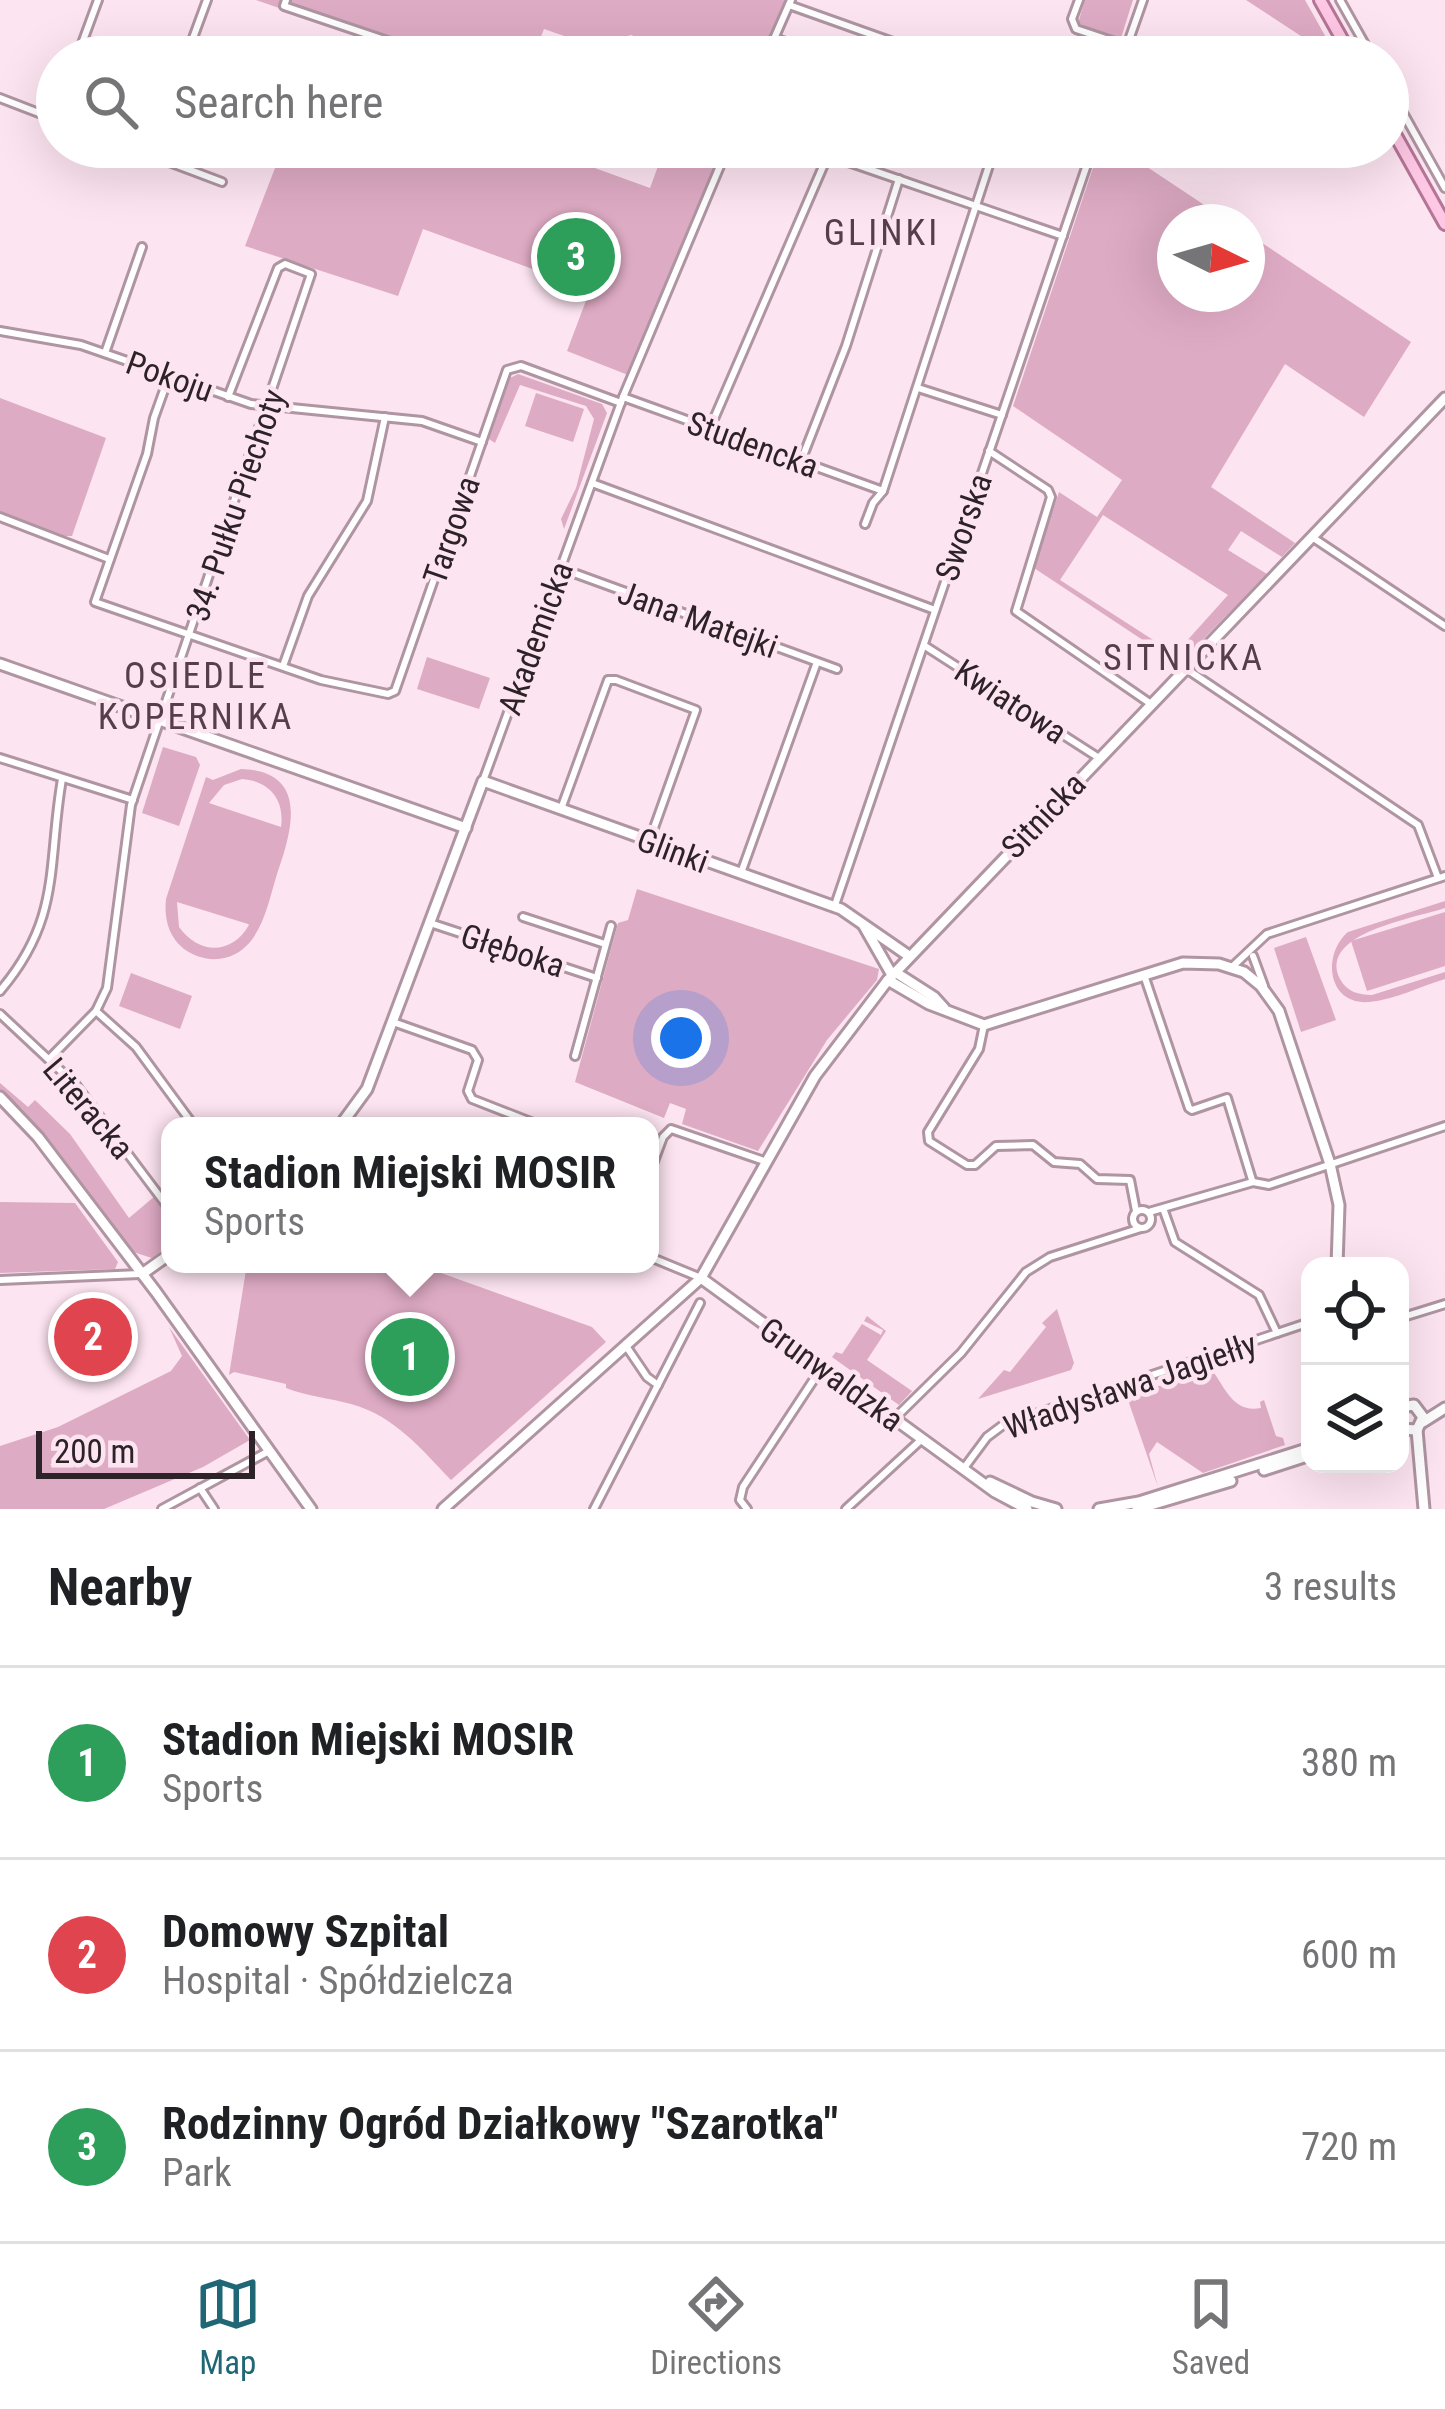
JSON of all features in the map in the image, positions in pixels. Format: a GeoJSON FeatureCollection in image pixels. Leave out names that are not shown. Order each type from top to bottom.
{"type":"FeatureCollection","features":[{"type":"Feature","properties":{"kind":"main road"},"geometry":{"type":"LineString","coordinates":[[1320,0],[1340,36]]}},
{"type":"Feature","properties":{"kind":"main road"},"geometry":{"type":"LineString","coordinates":[[1409,160],[1445,224]]}},
{"type":"Feature","properties":{"kind":"street"},"geometry":{"type":"LineString","coordinates":[[85,36],[98,0]]}},
{"type":"Feature","properties":{"kind":"street"},"geometry":{"type":"LineString","coordinates":[[194,36],[207,0]]}},
{"type":"Feature","properties":{"kind":"street"},"geometry":{"type":"LineString","coordinates":[[286,0],[284,6],[373,36]]}},
{"type":"Feature","properties":{"kind":"street"},"geometry":{"type":"LineString","coordinates":[[1079,0],[1072,19],[1076,29],[1097,36]]}},
{"type":"Feature","properties":{"kind":"street"},"geometry":{"type":"LineString","coordinates":[[1130,36],[1143,0]]}},
{"type":"Feature","properties":{"kind":"street"},"geometry":{"type":"LineString","coordinates":[[1340,0],[1360,36]]}},
{"type":"Feature","properties":{"kind":"street"},"geometry":{"type":"LineString","coordinates":[[775,36],[790,2],[880,36]]}},
{"type":"Feature","properties":{"kind":"street"},"geometry":{"type":"LineString","coordinates":[[0,98],[36,110]]}},
{"type":"Feature","properties":{"kind":"street"},"geometry":{"type":"LineString","coordinates":[[1409,124],[1445,188]]}},
{"type":"Feature","properties":{"kind":"street"},"geometry":{"type":"LineString","coordinates":[[189,168],[222,182]]}},
{"type":"Feature","properties":{"kind":"street","name":"Akademicka"},"geometry":{"type":"LineString","coordinates":[[347,1117],[368,1089],[622,400],[719,168]]}},
{"type":"Feature","properties":{"kind":"street"},"geometry":{"type":"LineString","coordinates":[[710,428],[822,168]]}},
{"type":"Feature","properties":{"kind":"street"},"geometry":{"type":"LineString","coordinates":[[866,168],[1064,236]]}},
{"type":"Feature","properties":{"kind":"street"},"geometry":{"type":"LineString","coordinates":[[865,524],[883,491],[988,168]]}},
{"type":"Feature","properties":{"kind":"street","name":"Sworska"},"geometry":{"type":"LineString","coordinates":[[834,907],[1084,168]]}},
{"type":"Feature","properties":{"kind":"street"},"geometry":{"type":"LineString","coordinates":[[801,461],[846,346],[899,179]]}},
{"type":"Feature","properties":{"kind":"street"},"geometry":{"type":"LineString","coordinates":[[105,352],[142,247]]}},
{"type":"Feature","properties":{"kind":"street","name":"34. Pułku Piechoty"},"geometry":{"type":"LineString","coordinates":[[50,1058],[96,1011],[110,979],[133,800],[311,274],[285,264],[278,268],[228,397]]}},
{"type":"Feature","properties":{"kind":"street","name":"Pokoju"},"geometry":{"type":"LineString","coordinates":[[0,331],[105,352],[228,397],[269,406],[422,421],[482,442]]}},
{"type":"Feature","properties":{"kind":"street","name":"Studencka"},"geometry":{"type":"LineString","coordinates":[[512,366],[710,428],[883,491]]}},
{"type":"Feature","properties":{"kind":"street","name":"Targowa"},"geometry":{"type":"LineString","coordinates":[[282,667],[392,694],[505,374],[512,366]]}},
{"type":"Feature","properties":{"kind":"street"},"geometry":{"type":"LineString","coordinates":[[169,376],[95,602],[282,667],[308,596],[367,502],[385,417]]}},
{"type":"Feature","properties":{"kind":"street"},"geometry":{"type":"LineString","coordinates":[[918,388],[1002,415]]}},
{"type":"Feature","properties":{"kind":"street","name":"Sitnicka"},"geometry":{"type":"LineString","coordinates":[[443,1509],[701,1278],[764,1161],[831,1052],[892,976],[1445,398]]}},
{"type":"Feature","properties":{"kind":"street"},"geometry":{"type":"LineString","coordinates":[[989,451],[1051,496],[1016,611],[1151,704]]}},
{"type":"Feature","properties":{"kind":"street"},"geometry":{"type":"LineString","coordinates":[[592,483],[935,610]]}},
{"type":"Feature","properties":{"kind":"street"},"geometry":{"type":"LineString","coordinates":[[0,517],[110,559]]}},
{"type":"Feature","properties":{"kind":"street"},"geometry":{"type":"LineString","coordinates":[[1312,537],[1445,626]]}},
{"type":"Feature","properties":{"kind":"street","name":"Jana Matejki"},"geometry":{"type":"LineString","coordinates":[[560,568],[837,669]]}},
{"type":"Feature","properties":{"kind":"street","name":"Kwiatowa"},"geometry":{"type":"LineString","coordinates":[[924,645],[1099,758]]}},
{"type":"Feature","properties":{"kind":"street"},"geometry":{"type":"LineString","coordinates":[[740,874],[817,662]]}},
{"type":"Feature","properties":{"kind":"street"},"geometry":{"type":"LineString","coordinates":[[0,664],[466,827]]}},
{"type":"Feature","properties":{"kind":"street"},"geometry":{"type":"LineString","coordinates":[[1185,668],[1418,825],[1442,877],[1267,934],[1238,969]]}},
{"type":"Feature","properties":{"kind":"street"},"geometry":{"type":"LineString","coordinates":[[561,809],[611,679],[696,710],[650,841]]}},
{"type":"Feature","properties":{"kind":"street"},"geometry":{"type":"LineString","coordinates":[[0,758],[133,800]]}},
{"type":"Feature","properties":{"kind":"street"},"geometry":{"type":"LineString","coordinates":[[0,992],[26,957],[44,918],[62,778]]}},
{"type":"Feature","properties":{"kind":"street","name":"Glinki"},"geometry":{"type":"LineString","coordinates":[[483,781],[834,907],[909,956]]}},
{"type":"Feature","properties":{"kind":"street","name":"Głęboka"},"geometry":{"type":"LineString","coordinates":[[523,917],[606,944]]}},
{"type":"Feature","properties":{"kind":"street"},"geometry":{"type":"LineString","coordinates":[[861,921],[892,976],[944,1008],[984,1025],[1191,962],[1238,969],[1269,994]]}},
{"type":"Feature","properties":{"kind":"street","name":"Głęboka"},"geometry":{"type":"LineString","coordinates":[[430,923],[597,978]]}},
{"type":"Feature","properties":{"kind":"street","name":"Głęboka"},"geometry":{"type":"LineString","coordinates":[[575,1057],[611,926]]}},
{"type":"Feature","properties":{"kind":"street"},"geometry":{"type":"LineString","coordinates":[[1238,969],[1258,942]]}},
{"type":"Feature","properties":{"kind":"street"},"geometry":{"type":"LineString","coordinates":[[1252,956],[1279,1011],[1330,1164],[1340,1205],[1337,1257]]}},
{"type":"Feature","properties":{"kind":"street"},"geometry":{"type":"LineString","coordinates":[[1144,975],[1189,1108],[1227,1099],[1253,1182]]}},
{"type":"Feature","properties":{"kind":"street"},"geometry":{"type":"LineString","coordinates":[[96,1011],[136,1047],[187,1117]]}},
{"type":"Feature","properties":{"kind":"street","name":"Literacka"},"geometry":{"type":"LineString","coordinates":[[0,1014],[50,1058],[93,1106],[161,1198]]}},
{"type":"Feature","properties":{"kind":"street"},"geometry":{"type":"LineString","coordinates":[[393,1022],[472,1050],[478,1060],[468,1090],[472,1099],[518,1117]]}},
{"type":"Feature","properties":{"kind":"street"},"geometry":{"type":"LineString","coordinates":[[984,1025],[979,1049],[928,1132],[929,1141],[968,1165],[975,1165],[996,1146],[1029,1145],[1054,1162],[1080,1164],[1097,1179],[1130,1180],[1137,1225]]}},
{"type":"Feature","properties":{"kind":"street"},"geometry":{"type":"LineString","coordinates":[[0,1097],[38,1137],[142,1274],[311,1509]]}},
{"type":"Feature","properties":{"kind":"street"},"geometry":{"type":"LineString","coordinates":[[894,1418],[962,1353],[1026,1272],[1050,1257],[1117,1234],[1164,1211],[1253,1182],[1269,1185],[1445,1126]]}},
{"type":"Feature","properties":{"kind":"street"},"geometry":{"type":"LineString","coordinates":[[659,1148],[671,1129],[764,1161]]}},
{"type":"Feature","properties":{"kind":"street"},"geometry":{"type":"LineString","coordinates":[[1136,1211],[1150,1216]]}},
{"type":"Feature","properties":{"kind":"street"},"geometry":{"type":"LineString","coordinates":[[1164,1211],[1175,1242],[1259,1295],[1276,1333]]}},
{"type":"Feature","properties":{"kind":"street"},"geometry":{"type":"LineString","coordinates":[[0,1280],[142,1274],[161,1260]]}},
{"type":"Feature","properties":{"kind":"street"},"geometry":{"type":"LineString","coordinates":[[659,1261],[701,1278]]}},
{"type":"Feature","properties":{"kind":"street","name":"Grunwaldzka"},"geometry":{"type":"LineString","coordinates":[[701,1278],[964,1468]]}},
{"type":"Feature","properties":{"kind":"street"},"geometry":{"type":"LineString","coordinates":[[594,1509],[700,1303]]}},
{"type":"Feature","properties":{"kind":"street"},"geometry":{"type":"LineString","coordinates":[[1409,1315],[1445,1304]]}},
{"type":"Feature","properties":{"kind":"street","name":"Władysława Jagiełły"},"geometry":{"type":"LineString","coordinates":[[964,1468],[996,1429],[1301,1325]]}},
{"type":"Feature","properties":{"kind":"street"},"geometry":{"type":"LineString","coordinates":[[626,1346],[647,1377],[658,1384]]}},
{"type":"Feature","properties":{"kind":"street"},"geometry":{"type":"LineString","coordinates":[[747,1509],[740,1500],[743,1487],[822,1366]]}},
{"type":"Feature","properties":{"kind":"street"},"geometry":{"type":"LineString","coordinates":[[1424,1509],[1410,1407],[1445,1407]]}},
{"type":"Feature","properties":{"kind":"street"},"geometry":{"type":"LineString","coordinates":[[1412,1428],[1445,1407]]}},
{"type":"Feature","properties":{"kind":"street"},"geometry":{"type":"LineString","coordinates":[[846,1509],[922,1439]]}},
{"type":"Feature","properties":{"kind":"street"},"geometry":{"type":"LineString","coordinates":[[162,1509],[269,1451]]}},
{"type":"Feature","properties":{"kind":"street"},"geometry":{"type":"LineString","coordinates":[[1100,1509],[1121,1508],[1301,1454]]}},
{"type":"Feature","properties":{"kind":"street"},"geometry":{"type":"LineString","coordinates":[[1137,1509],[1301,1454]]}},
{"type":"Feature","properties":{"kind":"street"},"geometry":{"type":"LineString","coordinates":[[964,1468],[1022,1508]]}},
{"type":"Feature","properties":{"kind":"street"},"geometry":{"type":"LineString","coordinates":[[964,1468],[1042,1508],[1056,1509]]}},
{"type":"Feature","properties":{"kind":"street"},"geometry":{"type":"LineString","coordinates":[[200,1488],[214,1509]]}},
{"type":"Feature","properties":{"kind":"shaded area"},"geometry":{"type":"Polygon","coordinates":[[[256,0],[786,0],[771,36],[564,36],[544,29],[541,36],[360,36],[256,0]]]}},
{"type":"Feature","properties":{"kind":"shaded area"},"geometry":{"type":"Polygon","coordinates":[[[1085,0],[1133,0],[1122,36],[1108,36],[1078,23],[1085,0]]]}},
{"type":"Feature","properties":{"kind":"shaded area"},"geometry":{"type":"Polygon","coordinates":[[[1246,0],[1305,0],[1325,36],[1301,36],[1246,0]]]}},
{"type":"Feature","properties":{"kind":"shaded area"},"geometry":{"type":"Polygon","coordinates":[[[275,168],[595,168],[650,188],[657,168],[715,168],[628,375],[567,351],[590,290],[423,229],[398,296],[245,246],[275,168]]]}},
{"type":"Feature","properties":{"kind":"shaded area"},"geometry":{"type":"Polygon","coordinates":[[[1093,168],[1149,168],[1203,204],[1157,204],[1157,312],[1265,312],[1265,245],[1411,342],[1364,417],[1285,364],[1211,487],[1295,543],[1282,557],[1241,531],[1228,550],[1267,574],[1179,664],[1034,568],[1059,492],[1097,517],[1122,480],[1013,406],[1093,168]],[[1103,515],[1060,580],[1175,654],[1228,595],[1103,515]]]}},
{"type":"Feature","properties":{"kind":"shaded area"},"geometry":{"type":"Polygon","coordinates":[[[518,374],[602,404],[607,413],[564,529],[561,519],[576,488],[594,419],[586,406],[520,385],[495,443],[489,439],[510,378],[518,374]]]}},
{"type":"Feature","properties":{"kind":"shaded area"},"geometry":{"type":"Polygon","coordinates":[[[536,393],[584,409],[573,442],[525,426],[536,393]]]}},
{"type":"Feature","properties":{"kind":"shaded area"},"geometry":{"type":"Polygon","coordinates":[[[0,398],[106,438],[72,536],[56,536],[0,515],[0,398]]]}},
{"type":"Feature","properties":{"kind":"shaded area"},"geometry":{"type":"Polygon","coordinates":[[[427,657],[490,678],[479,709],[417,689],[427,657]]]}},
{"type":"Feature","properties":{"kind":"shaded area"},"geometry":{"type":"Polygon","coordinates":[[[163,747],[196,757],[200,765],[179,826],[142,813],[163,747]]]}},
{"type":"Feature","properties":{"kind":"shaded area"},"geometry":{"type":"Polygon","coordinates":[[[241,769],[263,772],[278,780],[290,806],[287,840],[259,927],[244,949],[214,959],[196,956],[179,944],[168,926],[166,906],[206,777],[213,780],[241,769]],[[242,779],[224,785],[209,803],[281,827],[273,793],[260,783],[242,779]],[[177,902],[179,927],[205,947],[234,942],[249,925],[248,924],[177,902]]]}},
{"type":"Feature","properties":{"kind":"shaded area"},"geometry":{"type":"Polygon","coordinates":[[[637,889],[879,969],[877,980],[827,1040],[758,1151],[682,1124],[686,1109],[670,1103],[664,1118],[575,1082],[618,923],[628,920],[637,889]]]}},
{"type":"Feature","properties":{"kind":"shaded area"},"geometry":{"type":"Polygon","coordinates":[[[1445,901],[1445,908],[1355,939],[1337,963],[1343,983],[1362,994],[1445,972],[1445,979],[1369,1002],[1355,1001],[1337,987],[1334,953],[1348,932],[1445,901]]]}},
{"type":"Feature","properties":{"kind":"shaded area"},"geometry":{"type":"Polygon","coordinates":[[[1445,912],[1445,966],[1367,991],[1351,941],[1445,912]]]}},
{"type":"Feature","properties":{"kind":"shaded area"},"geometry":{"type":"Polygon","coordinates":[[[1306,937],[1336,1020],[1301,1032],[1274,948],[1306,937]]]}},
{"type":"Feature","properties":{"kind":"shaded area"},"geometry":{"type":"Polygon","coordinates":[[[131,973],[192,996],[180,1029],[119,1006],[131,973]]]}},
{"type":"Feature","properties":{"kind":"shaded area"},"geometry":{"type":"Polygon","coordinates":[[[0,1083],[28,1107],[35,1100],[70,1134],[129,1218],[155,1196],[161,1204],[161,1251],[152,1258],[133,1252],[26,1116],[0,1091],[0,1083]]]}},
{"type":"Feature","properties":{"kind":"shaded area"},"geometry":{"type":"Polygon","coordinates":[[[0,1202],[75,1203],[118,1262],[115,1269],[0,1273],[0,1202]]]}},
{"type":"Feature","properties":{"kind":"shaded area"},"geometry":{"type":"Polygon","coordinates":[[[246,1273],[441,1273],[592,1327],[606,1342],[451,1480],[406,1435],[367,1409],[294,1391],[286,1384],[234,1372],[229,1375],[246,1273]]]}},
{"type":"Feature","properties":{"kind":"shaded area"},"geometry":{"type":"Polygon","coordinates":[[[1057,1309],[1074,1363],[1071,1370],[978,1399],[1004,1370],[1010,1372],[1046,1327],[1042,1323],[1057,1309]]]}},
{"type":"Feature","properties":{"kind":"shaded area"},"geometry":{"type":"Polygon","coordinates":[[[867,1316],[886,1331],[867,1360],[912,1391],[899,1405],[832,1357],[836,1352],[842,1354],[862,1324],[881,1335],[883,1330],[864,1321],[867,1316]]]}},
{"type":"Feature","properties":{"kind":"shaded area"},"geometry":{"type":"Polygon","coordinates":[[[169,1327],[250,1440],[203,1467],[104,1509],[0,1509],[0,1446],[58,1427],[171,1371],[182,1356],[169,1327]]]}},
{"type":"Feature","properties":{"kind":"shaded area"},"geometry":{"type":"Polygon","coordinates":[[[1210,1368],[1235,1402],[1251,1409],[1261,1408],[1264,1400],[1276,1436],[1285,1445],[1203,1473],[1157,1442],[1149,1454],[1158,1487],[1128,1400],[1210,1368]]]}},
{"type":"Feature","properties":{"kind":"place","name":"Rodzinny Ogród Działkowy \"Szarotka\""},"geometry":{"type":"Point","coordinates":[576,257]}},
{"type":"Feature","properties":{"kind":"place","name":"Domowy Szpital"},"geometry":{"type":"Point","coordinates":[93,1337]}},
{"type":"Feature","properties":{"kind":"place","name":"Stadion Miejski MOSIR"},"geometry":{"type":"Point","coordinates":[410,1357]}},
{"type":"Feature","properties":{"kind":"district","name":"GLINKI"},"geometry":{"type":"Point","coordinates":[882,232]}},
{"type":"Feature","properties":{"kind":"district","name":"SITNICKA"},"geometry":{"type":"Point","coordinates":[1184,657]}},
{"type":"Feature","properties":{"kind":"district","name":"OSIEDLE KOPERNIKA"},"geometry":{"type":"Point","coordinates":[196,696]}}]}
